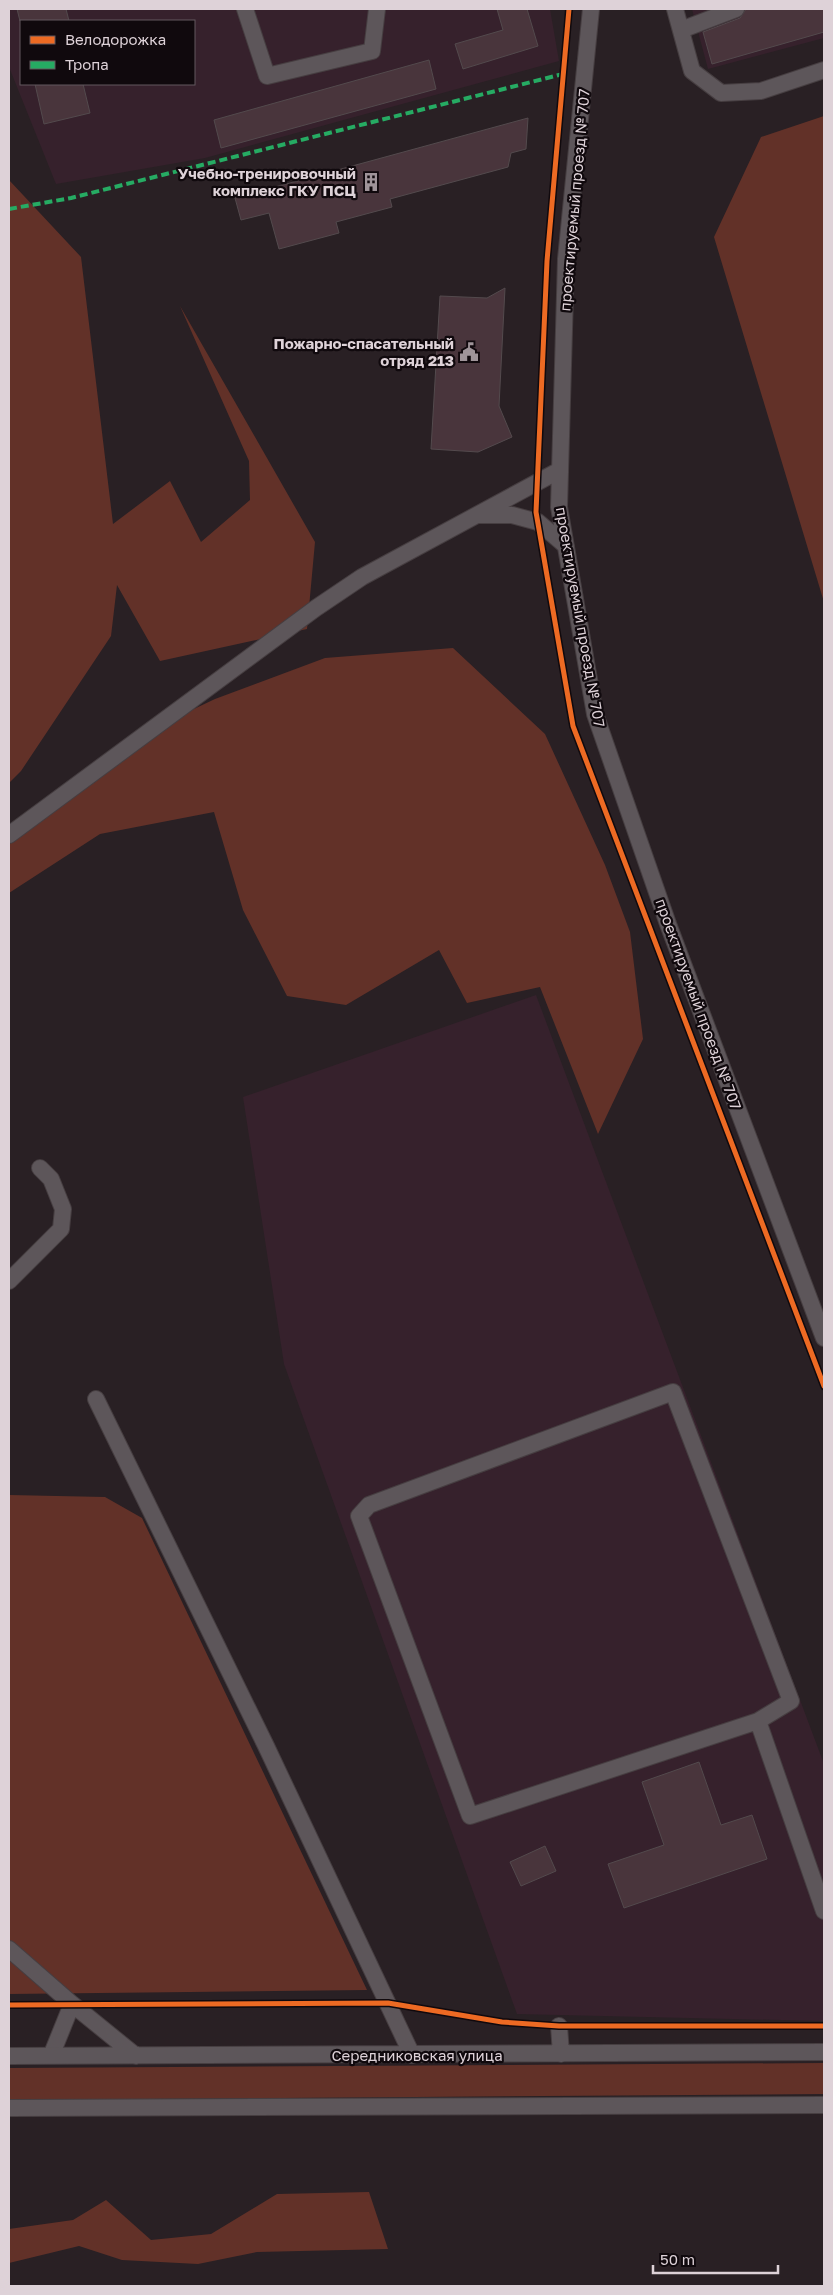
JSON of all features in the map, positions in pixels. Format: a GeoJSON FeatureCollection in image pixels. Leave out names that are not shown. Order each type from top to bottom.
{"type":"FeatureCollection","features":[{"type":"Feature","properties":{"kind":"street"},"geometry":{"type":"LineString","coordinates":[[245,9],[267,76],[372,51],[377,9]]}},
{"type":"Feature","properties":{"kind":"street","name":"проектируемый проезд № 707"},"geometry":{"type":"LineString","coordinates":[[591,9],[566,259],[559,507],[595,714],[668,924],[824,1338]]}},
{"type":"Feature","properties":{"kind":"street"},"geometry":{"type":"LineString","coordinates":[[675,9],[692,71],[721,93],[761,91],[824,70]]}},
{"type":"Feature","properties":{"kind":"street"},"geometry":{"type":"LineString","coordinates":[[681,30],[736,9]]}},
{"type":"Feature","properties":{"kind":"street"},"geometry":{"type":"LineString","coordinates":[[9,834],[362,577],[560,470]]}},
{"type":"Feature","properties":{"kind":"street"},"geometry":{"type":"LineString","coordinates":[[477,515],[512,515],[538,522],[566,546]]}},
{"type":"Feature","properties":{"kind":"street"},"geometry":{"type":"LineString","coordinates":[[9,1281],[61,1229],[63,1209],[51,1179],[40,1168]]}},
{"type":"Feature","properties":{"kind":"street"},"geometry":{"type":"LineString","coordinates":[[673,1392],[791,1701],[758,1721],[470,1816],[359,1516],[369,1505],[673,1392]]}},
{"type":"Feature","properties":{"kind":"street"},"geometry":{"type":"LineString","coordinates":[[96,1399],[266,1746],[412,2055]]}},
{"type":"Feature","properties":{"kind":"street"},"geometry":{"type":"LineString","coordinates":[[758,1721],[824,1911]]}},
{"type":"Feature","properties":{"kind":"street"},"geometry":{"type":"LineString","coordinates":[[9,1949],[136,2056]]}},
{"type":"Feature","properties":{"kind":"street"},"geometry":{"type":"LineString","coordinates":[[51,2056],[72,2004]]}},
{"type":"Feature","properties":{"kind":"street"},"geometry":{"type":"LineString","coordinates":[[559,2026],[561,2054]]}},
{"type":"Feature","properties":{"kind":"street","name":"Середниковская улица"},"geometry":{"type":"LineString","coordinates":[[9,2056],[824,2052]]}},
{"type":"Feature","properties":{"kind":"street"},"geometry":{"type":"LineString","coordinates":[[9,2108],[824,2105]]}},
{"type":"Feature","properties":{"kind":"shaded area"},"geometry":{"type":"Polygon","coordinates":[[[9,9],[550,9],[559,61],[205,158],[56,184],[9,67],[9,9]]]}},
{"type":"Feature","properties":{"kind":"shaded area"},"geometry":{"type":"Polygon","coordinates":[[[692,9],[824,9],[824,38],[708,69],[692,9]]]}},
{"type":"Feature","properties":{"kind":"shaded area"},"geometry":{"type":"Polygon","coordinates":[[[824,116],[824,602],[714,237],[761,137],[824,116]]]}},
{"type":"Feature","properties":{"kind":"shaded area"},"geometry":{"type":"Polygon","coordinates":[[[9,180],[81,257],[113,524],[170,481],[201,542],[250,500],[249,461],[180,306],[315,542],[307,629],[160,661],[117,585],[111,636],[21,771],[9,783],[9,180]]]}},
{"type":"Feature","properties":{"kind":"shaded area"},"geometry":{"type":"Polygon","coordinates":[[[453,648],[545,734],[605,865],[630,932],[643,1039],[598,1134],[540,987],[467,1003],[439,950],[346,1005],[287,996],[243,910],[214,812],[100,834],[9,893],[9,839],[139,735],[215,699],[325,658],[453,648]]]}},
{"type":"Feature","properties":{"kind":"shaded area"},"geometry":{"type":"Polygon","coordinates":[[[536,995],[824,1764],[824,2021],[517,2014],[284,1364],[243,1097],[536,995]]]}},
{"type":"Feature","properties":{"kind":"shaded area"},"geometry":{"type":"Polygon","coordinates":[[[9,1495],[105,1497],[142,1518],[367,1990],[9,1994],[9,1495]]]}},
{"type":"Feature","properties":{"kind":"shaded area"},"geometry":{"type":"Polygon","coordinates":[[[824,2063],[824,2094],[9,2100],[9,2068],[824,2063]]]}},
{"type":"Feature","properties":{"kind":"shaded area"},"geometry":{"type":"Polygon","coordinates":[[[369,2192],[388,2249],[257,2252],[198,2264],[122,2260],[79,2246],[9,2263],[9,2229],[73,2220],[106,2200],[151,2240],[211,2234],[277,2194],[369,2192]]]}},
{"type":"Feature","properties":{"kind":"building"},"geometry":{"type":"Polygon","coordinates":[[[17,9],[66,9],[69,20],[20,20],[17,9]]]}},
{"type":"Feature","properties":{"kind":"building"},"geometry":{"type":"Polygon","coordinates":[[[497,9],[527,9],[538,46],[463,69],[455,44],[503,30],[497,9]]]}},
{"type":"Feature","properties":{"kind":"building"},"geometry":{"type":"Polygon","coordinates":[[[746,9],[824,9],[824,32],[712,64],[703,32],[740,18],[746,9]]]}},
{"type":"Feature","properties":{"kind":"building"},"geometry":{"type":"Polygon","coordinates":[[[429,60],[436,89],[221,148],[214,120],[429,60]]]}},
{"type":"Feature","properties":{"kind":"building"},"geometry":{"type":"Polygon","coordinates":[[[35,85],[83,85],[90,113],[44,124],[35,85]]]}},
{"type":"Feature","properties":{"kind":"building","name":"Учебно-тренировочный комплекс ГКУ ПСЦ"},"geometry":{"type":"Polygon","coordinates":[[[528,118],[526,149],[511,153],[508,167],[390,199],[392,207],[336,222],[339,233],[279,249],[269,213],[241,220],[235,198],[528,118]]]}},
{"type":"Feature","properties":{"kind":"building","name":"Пожарно-спасательный отряд 213"},"geometry":{"type":"Polygon","coordinates":[[[505,288],[499,406],[512,437],[478,452],[431,449],[440,296],[487,298],[505,288]]]}},
{"type":"Feature","properties":{"kind":"building"},"geometry":{"type":"Polygon","coordinates":[[[699,1762],[721,1825],[752,1815],[767,1859],[624,1908],[608,1864],[664,1845],[642,1782],[699,1762]]]}},
{"type":"Feature","properties":{"kind":"building"},"geometry":{"type":"Polygon","coordinates":[[[545,1846],[556,1871],[521,1886],[510,1862],[545,1846]]]}},
{"type":"Feature","properties":{"kind":"marked path"},"geometry":{"type":"LineString","coordinates":[[9,209],[71,198],[563,74]]}},
{"type":"Feature","properties":{"kind":"cycle path"},"geometry":{"type":"LineString","coordinates":[[569,9],[547,261],[536,512],[573,726],[824,1386]]}},
{"type":"Feature","properties":{"kind":"cycle path"},"geometry":{"type":"LineString","coordinates":[[9,2005],[388,2003],[502,2022],[559,2026],[824,2026]]}},
{"type":"Feature","properties":{"kind":"place","name":"Учебно-тренировочный комплекс ГКУ ПСЦ"},"geometry":{"type":"Point","coordinates":[371,182]}},
{"type":"Feature","properties":{"kind":"place","name":"Пожарно-спасательный отряд 213"},"geometry":{"type":"Point","coordinates":[469,352]}}]}
